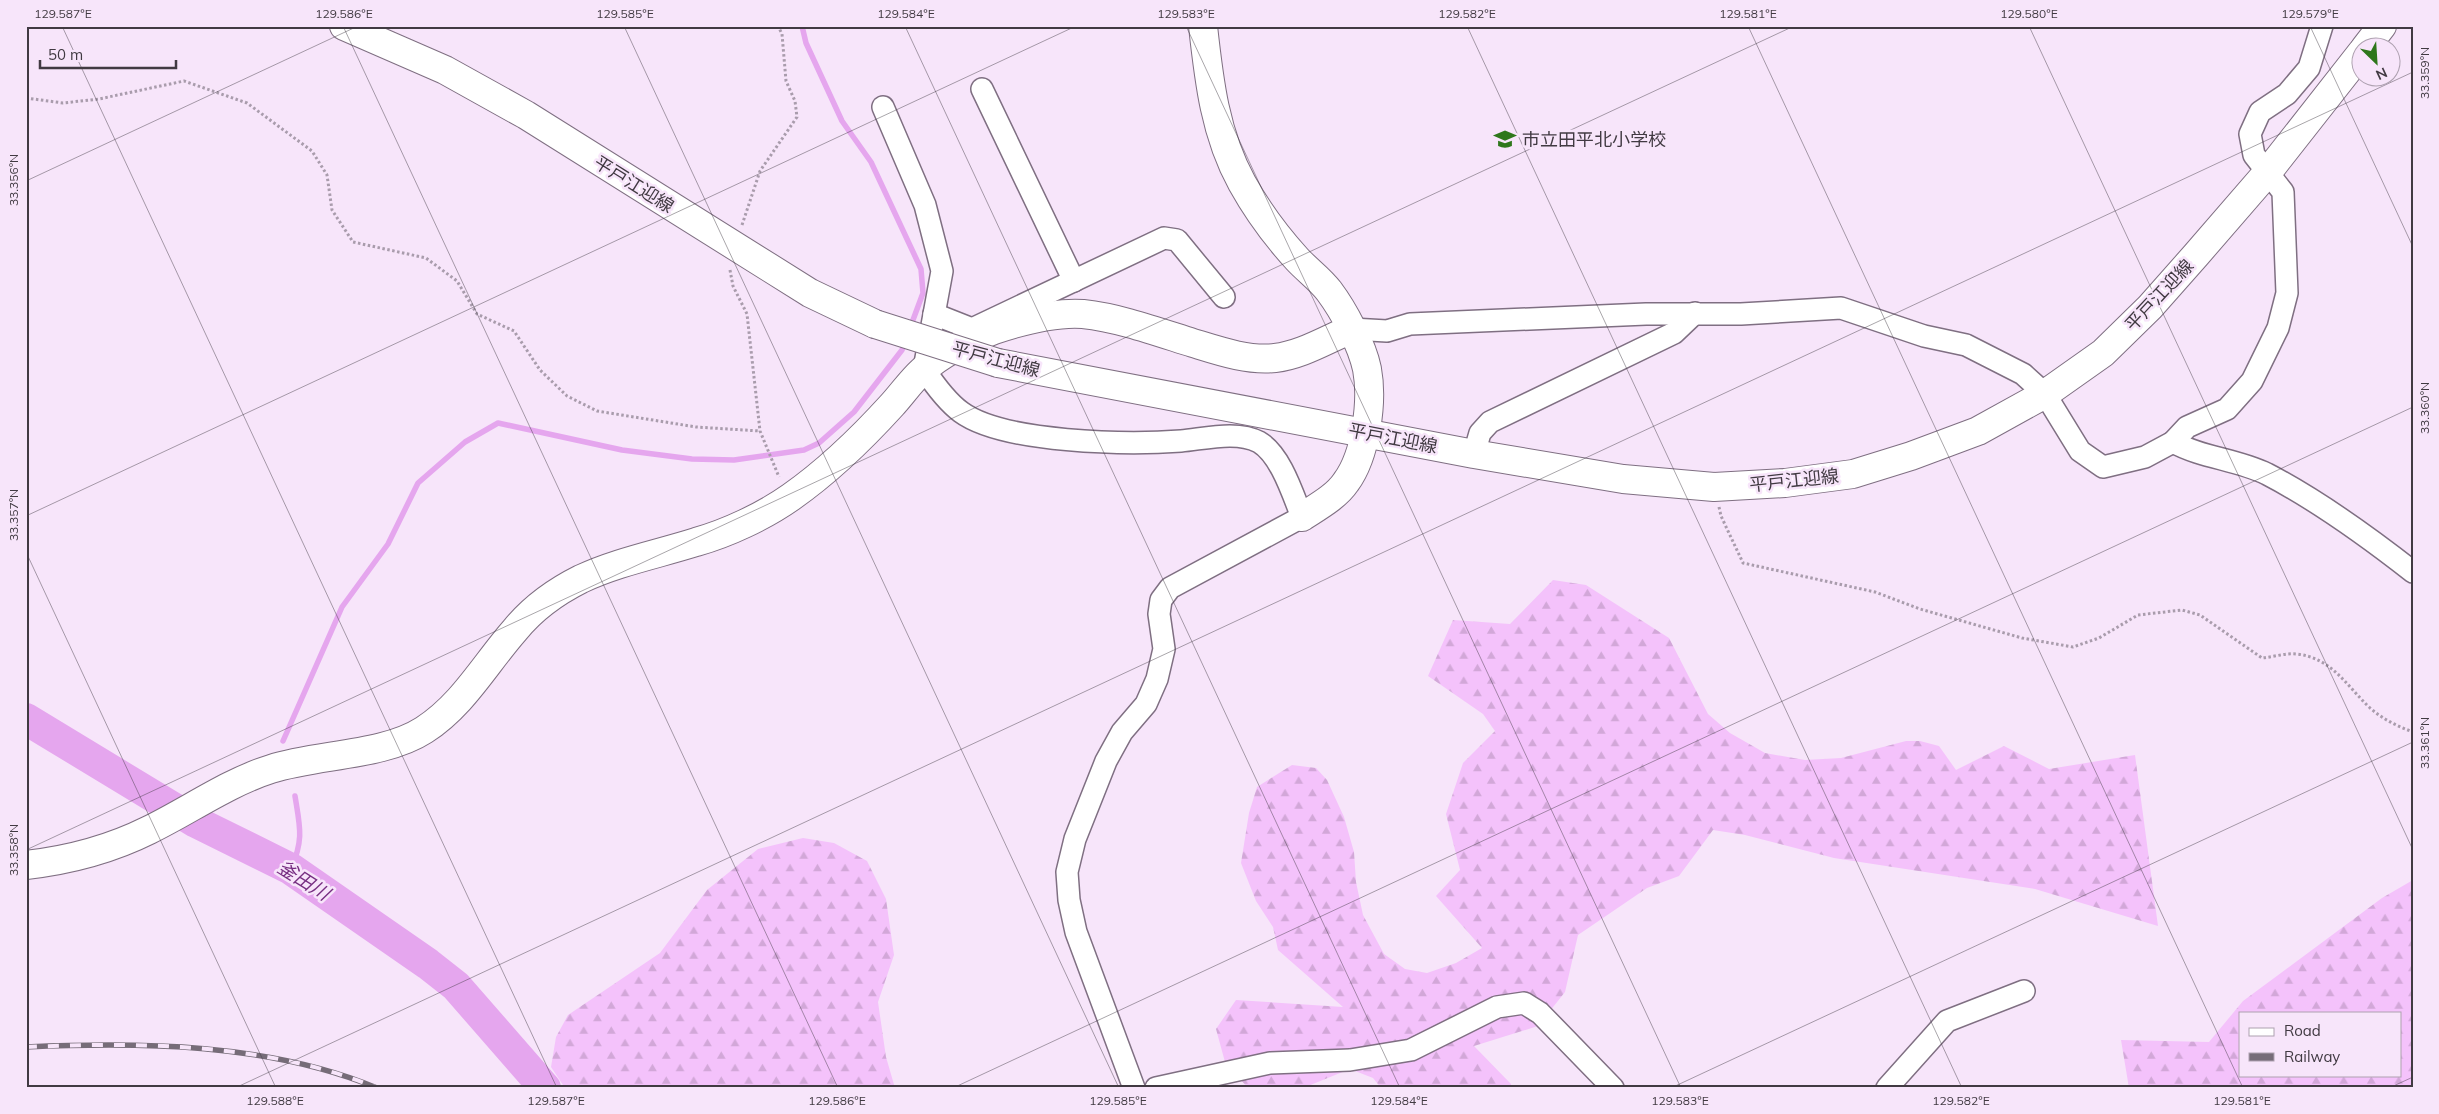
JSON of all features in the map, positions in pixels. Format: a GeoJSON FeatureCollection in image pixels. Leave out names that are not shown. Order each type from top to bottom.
{"type":"FeatureCollection","features":[{"type":"Feature","properties":{"kind":"main road","name":"平戸江迎線"},"geometry":{"type":"LineString","coordinates":[[344,26],[445,70],[502,102],[810,293],[875,324],[998,363],[1474,454],[1623,479],[1714,487],[1786,484],[1853,474],[1911,456],[1978,431],[2045,394],[2103,353],[2150,307],[2267,173],[2352,65]]}},
{"type":"Feature","properties":{"kind":"main road"},"geometry":{"type":"LineString","coordinates":[[1203,26],[1212,98],[1223,142],[1241,181],[1258,211],[1297,260],[1329,291],[1352,329],[1367,368],[1369,406],[1365,433],[1357,459],[1346,482],[1324,502],[1302,517]]}},
{"type":"Feature","properties":{"kind":"main road"},"geometry":{"type":"LineString","coordinates":[[2373,38],[2382,26]]}},
{"type":"Feature","properties":{"kind":"main road"},"geometry":{"type":"LineString","coordinates":[[26,865],[63,861],[107,849],[151,829],[241,779],[270,769],[299,761],[394,744],[422,732],[446,713],[469,690],[517,626],[548,599],[579,580],[609,568],[701,541],[746,523],[790,498],[847,449],[890,407],[924,369],[952,351],[992,331],[1045,317],[1082,314],[1137,326],[1229,354],[1270,359],[1296,354],[1352,329]]}},
{"type":"Feature","properties":{"kind":"street"},"geometry":{"type":"LineString","coordinates":[[1352,329],[1387,331],[1410,324],[1694,313],[1741,314],[1841,308],[1924,336],[1966,344],[2023,374],[2045,394],[2080,451],[2103,467],[2145,457],[2173,442],[2187,428],[2227,409],[2252,381],[2278,328],[2287,293],[2283,192],[2254,155],[2250,134],[2260,112],[2286,94],[2309,68],[2322,26]]}},
{"type":"Feature","properties":{"kind":"street"},"geometry":{"type":"LineString","coordinates":[[982,90],[1074,281]]}},
{"type":"Feature","properties":{"kind":"street"},"geometry":{"type":"LineString","coordinates":[[883,107],[925,205],[942,271],[924,369],[938,389],[960,412],[983,424],[1006,431],[1048,437],[1145,444],[1239,436],[1260,443],[1278,462],[1302,517],[1170,588],[1161,600],[1159,614],[1164,650],[1157,679],[1146,704],[1122,732],[1106,761],[1075,839],[1067,872],[1069,900],[1076,932],[1134,1088]]}},
{"type":"Feature","properties":{"kind":"street"},"geometry":{"type":"LineString","coordinates":[[934,314],[972,329],[1164,238],[1177,240],[1224,297]]}},
{"type":"Feature","properties":{"kind":"street"},"geometry":{"type":"LineString","coordinates":[[1474,454],[1480,433],[1490,422],[1674,333],[1694,313]]}},
{"type":"Feature","properties":{"kind":"street"},"geometry":{"type":"LineString","coordinates":[[2173,442],[2190,452],[2233,460],[2266,474],[2366,534],[2413,572]]}},
{"type":"Feature","properties":{"kind":"street"},"geometry":{"type":"LineString","coordinates":[[1887,1088],[1947,1021],[2024,992]]}},
{"type":"Feature","properties":{"kind":"street"},"geometry":{"type":"LineString","coordinates":[[1156,1088],[1270,1063],[1350,1060],[1411,1050],[1497,1007],[1524,1003],[1540,1013],[1613,1088]]}},
{"type":"Feature","properties":{"kind":"path"},"geometry":{"type":"LineString","coordinates":[[26,98],[63,103],[99,99],[184,81],[247,103],[312,151],[327,175],[332,210],[353,242],[426,258],[457,281],[477,314],[514,331],[540,370],[567,396],[597,411],[696,427],[760,431]]}},
{"type":"Feature","properties":{"kind":"path"},"geometry":{"type":"LineString","coordinates":[[1714,487],[1721,516],[1743,563],[1875,592],[1920,610],[2022,638],[2074,647],[2099,638],[2138,614],[2182,610],[2200,615],[2262,658],[2297,654],[2324,663],[2345,678],[2370,708],[2389,722],[2413,732]]}},
{"type":"Feature","properties":{"kind":"green space"},"geometry":{"type":"Polygon","coordinates":[[[1553,580],[1586,585],[1669,638],[1708,714],[1730,733],[1765,753],[1805,760],[1841,758],[1906,741],[1920,741],[1939,746],[1956,770],[2004,746],[2049,769],[2135,755],[2158,926],[2035,889],[1834,858],[1745,835],[1713,830],[1679,876],[1647,888],[1578,935],[1565,992],[1538,1026],[1474,1046],[1511,1084],[1511,1088],[1381,1088],[1373,1078],[1350,1069],[1303,1088],[1248,1088],[1225,1062],[1216,1029],[1236,1000],[1343,1007],[1278,950],[1273,927],[1256,901],[1241,863],[1249,813],[1257,787],[1292,765],[1316,768],[1327,780],[1344,817],[1354,852],[1356,882],[1363,915],[1384,954],[1405,969],[1427,973],[1456,963],[1482,948],[1436,896],[1460,870],[1446,814],[1463,763],[1495,731],[1483,714],[1428,676],[1453,620],[1510,624],[1553,580]]]}},
{"type":"Feature","properties":{"kind":"green space"},"geometry":{"type":"Polygon","coordinates":[[[803,838],[834,843],[867,861],[886,899],[894,955],[878,1002],[886,1057],[895,1088],[565,1088],[551,1067],[556,1037],[568,1015],[660,953],[707,890],[758,849],[803,838]]]}},
{"type":"Feature","properties":{"kind":"green space"},"geometry":{"type":"Polygon","coordinates":[[[2413,880],[2413,1088],[2129,1088],[2121,1040],[2209,1042],[2243,1001],[2382,898],[2413,880]]]}},
{"type":"Feature","properties":{"kind":"waterway"},"geometry":{"type":"LineString","coordinates":[[802,26],[806,43],[842,121],[871,162],[921,269],[923,293],[910,328]]}},
{"type":"Feature","properties":{"kind":"waterway"},"geometry":{"type":"LineString","coordinates":[[283,741],[342,607],[388,544],[418,483],[465,442],[498,423],[622,450],[692,459],[734,460],[804,450],[819,443],[854,412],[902,350],[905,342]]}},
{"type":"Feature","properties":{"kind":"waterway","name":"釜田川"},"geometry":{"type":"LineString","coordinates":[[26,719],[196,822],[291,869],[428,964],[456,986],[545,1088]]}},
{"type":"Feature","properties":{"kind":"waterway"},"geometry":{"type":"LineString","coordinates":[[291,869],[298,849],[300,833],[295,796]]}},
{"type":"Feature","properties":{"kind":"railway"},"geometry":{"type":"LineString","coordinates":[[26,1047],[70,1045],[159,1046],[249,1054],[293,1062],[336,1073],[377,1088]]}},
{"type":"Feature","properties":{"kind":"place","name":"市立田平北小学校"},"geometry":{"type":"Point","coordinates":[1505,139]}}]}
